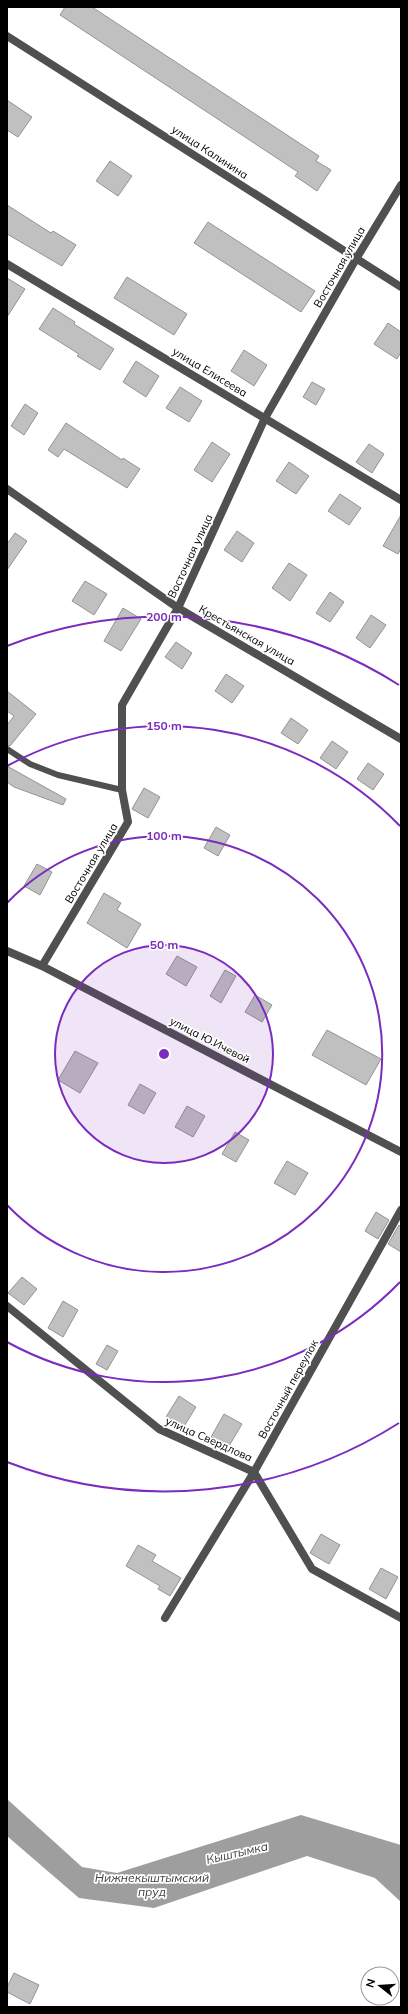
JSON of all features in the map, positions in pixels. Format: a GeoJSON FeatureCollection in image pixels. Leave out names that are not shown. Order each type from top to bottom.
{"type":"FeatureCollection","features":[{"type":"Feature","properties":{"kind":"street","name":"улица Калинина"},"geometry":{"type":"LineString","coordinates":[[7,36],[401,287]]}},
{"type":"Feature","properties":{"kind":"street","name":"Восточная улица"},"geometry":{"type":"LineString","coordinates":[[42,966],[128,822],[122,790],[122,705],[178,608],[265,418],[356,259],[401,185]]}},
{"type":"Feature","properties":{"kind":"street","name":"улица Елисеева"},"geometry":{"type":"LineString","coordinates":[[7,264],[401,500]]}},
{"type":"Feature","properties":{"kind":"street","name":"Крестьянская улица"},"geometry":{"type":"LineString","coordinates":[[7,489],[178,608],[401,739]]}},
{"type":"Feature","properties":{"kind":"street","name":"улица Ю.Ичевой"},"geometry":{"type":"LineString","coordinates":[[7,951],[42,966],[401,1152]]}},
{"type":"Feature","properties":{"kind":"street","name":"Восточный переулок"},"geometry":{"type":"LineString","coordinates":[[166,1618],[254,1472],[401,1210]]}},
{"type":"Feature","properties":{"kind":"street","name":"улица Свердлова"},"geometry":{"type":"LineString","coordinates":[[7,1306],[159,1429],[254,1472],[312,1569],[401,1618]]}},
{"type":"Feature","properties":{"kind":"lane"},"geometry":{"type":"LineString","coordinates":[[7,749],[30,764],[58,775],[122,790]]}},
{"type":"Feature","properties":{"kind":"water","name":"Нижнекыштымский пруд"},"geometry":{"type":"Polygon","coordinates":[[[7,1799],[82,1867],[117,1873],[301,1815],[401,1845],[401,1902],[375,1878],[307,1856],[154,1908],[79,1898],[7,1836],[7,1799]]]}},
{"type":"Feature","properties":{"kind":"building"},"geometry":{"type":"Polygon","coordinates":[[[65,7],[92,7],[319,156],[316,161],[331,170],[317,191],[295,176],[298,172],[60,15],[65,7]]]}},
{"type":"Feature","properties":{"kind":"building"},"geometry":{"type":"Polygon","coordinates":[[[7,100],[32,117],[18,137],[7,130],[7,100]]]}},
{"type":"Feature","properties":{"kind":"building"},"geometry":{"type":"Polygon","coordinates":[[[110,161],[132,176],[118,196],[96,181],[110,161]]]}},
{"type":"Feature","properties":{"kind":"building"},"geometry":{"type":"Polygon","coordinates":[[[7,205],[51,233],[53,231],[76,245],[62,266],[7,234],[7,205]]]}},
{"type":"Feature","properties":{"kind":"building"},"geometry":{"type":"Polygon","coordinates":[[[208,222],[315,291],[301,312],[194,243],[208,222]]]}},
{"type":"Feature","properties":{"kind":"building"},"geometry":{"type":"Polygon","coordinates":[[[127,277],[187,314],[174,335],[114,298],[127,277]]]}},
{"type":"Feature","properties":{"kind":"building"},"geometry":{"type":"Polygon","coordinates":[[[7,278],[25,289],[7,317],[7,278]]]}},
{"type":"Feature","properties":{"kind":"building"},"geometry":{"type":"Polygon","coordinates":[[[53,308],[75,322],[74,324],[114,349],[100,370],[77,356],[79,354],[39,329],[53,308]]]}},
{"type":"Feature","properties":{"kind":"building"},"geometry":{"type":"Polygon","coordinates":[[[388,323],[401,332],[401,352],[397,359],[374,344],[388,323]]]}},
{"type":"Feature","properties":{"kind":"building"},"geometry":{"type":"Polygon","coordinates":[[[244,350],[267,365],[254,386],[231,371],[244,350]]]}},
{"type":"Feature","properties":{"kind":"building"},"geometry":{"type":"Polygon","coordinates":[[[136,361],[159,376],[146,397],[123,382],[136,361]]]}},
{"type":"Feature","properties":{"kind":"building"},"geometry":{"type":"Polygon","coordinates":[[[312,382],[325,389],[316,405],[303,397],[312,382]]]}},
{"type":"Feature","properties":{"kind":"building"},"geometry":{"type":"Polygon","coordinates":[[[180,387],[202,401],[189,422],[166,408],[180,387]]]}},
{"type":"Feature","properties":{"kind":"building"},"geometry":{"type":"Polygon","coordinates":[[[25,404],[38,413],[24,435],[11,426],[25,404]]]}},
{"type":"Feature","properties":{"kind":"building"},"geometry":{"type":"Polygon","coordinates":[[[66,423],[122,460],[123,458],[140,469],[127,488],[64,449],[58,457],[48,450],[66,423]]]}},
{"type":"Feature","properties":{"kind":"building"},"geometry":{"type":"Polygon","coordinates":[[[212,442],[230,454],[212,482],[194,470],[212,442]]]}},
{"type":"Feature","properties":{"kind":"building"},"geometry":{"type":"Polygon","coordinates":[[[369,444],[384,454],[372,473],[356,462],[369,444]]]}},
{"type":"Feature","properties":{"kind":"building"},"geometry":{"type":"Polygon","coordinates":[[[289,462],[309,476],[296,494],[276,481],[289,462]]]}},
{"type":"Feature","properties":{"kind":"building"},"geometry":{"type":"Polygon","coordinates":[[[340,494],[361,508],[349,525],[328,511],[340,494]]]}},
{"type":"Feature","properties":{"kind":"building"},"geometry":{"type":"Polygon","coordinates":[[[401,515],[401,548],[398,554],[383,546],[401,515]]]}},
{"type":"Feature","properties":{"kind":"building"},"geometry":{"type":"Polygon","coordinates":[[[237,531],[254,543],[242,562],[224,550],[237,531]]]}},
{"type":"Feature","properties":{"kind":"building"},"geometry":{"type":"Polygon","coordinates":[[[15,533],[27,541],[7,570],[7,544],[15,533]]]}},
{"type":"Feature","properties":{"kind":"building"},"geometry":{"type":"Polygon","coordinates":[[[289,563],[307,575],[290,601],[272,588],[289,563]]]}},
{"type":"Feature","properties":{"kind":"building"},"geometry":{"type":"Polygon","coordinates":[[[85,581],[107,594],[94,615],[72,601],[85,581]]]}},
{"type":"Feature","properties":{"kind":"building"},"geometry":{"type":"Polygon","coordinates":[[[330,592],[344,602],[330,622],[316,613],[330,592]]]}},
{"type":"Feature","properties":{"kind":"building"},"geometry":{"type":"Polygon","coordinates":[[[123,608],[141,619],[121,651],[104,641],[123,608]]]}},
{"type":"Feature","properties":{"kind":"building"},"geometry":{"type":"Polygon","coordinates":[[[371,615],[386,625],[370,648],[356,638],[371,615]]]}},
{"type":"Feature","properties":{"kind":"building"},"geometry":{"type":"Polygon","coordinates":[[[176,642],[192,653],[182,669],[165,657],[176,642]]]}},
{"type":"Feature","properties":{"kind":"building"},"geometry":{"type":"Polygon","coordinates":[[[226,674],[244,686],[232,703],[215,691],[226,674]]]}},
{"type":"Feature","properties":{"kind":"building"},"geometry":{"type":"Polygon","coordinates":[[[7,691],[36,714],[10,746],[7,745],[7,725],[14,716],[7,711],[7,691]]]}},
{"type":"Feature","properties":{"kind":"building"},"geometry":{"type":"Polygon","coordinates":[[[291,718],[308,730],[298,744],[281,733],[291,718]]]}},
{"type":"Feature","properties":{"kind":"building"},"geometry":{"type":"Polygon","coordinates":[[[332,741],[348,752],[336,769],[320,758],[332,741]]]}},
{"type":"Feature","properties":{"kind":"building"},"geometry":{"type":"Polygon","coordinates":[[[368,763],[384,774],[373,790],[357,779],[368,763]]]}},
{"type":"Feature","properties":{"kind":"building"},"geometry":{"type":"Polygon","coordinates":[[[7,766],[66,799],[63,805],[14,787],[7,782],[7,766]]]}},
{"type":"Feature","properties":{"kind":"building"},"geometry":{"type":"Polygon","coordinates":[[[144,788],[160,797],[148,818],[132,809],[144,788]]]}},
{"type":"Feature","properties":{"kind":"building"},"geometry":{"type":"Polygon","coordinates":[[[216,827],[230,835],[218,856],[204,848],[216,827]]]}},
{"type":"Feature","properties":{"kind":"building"},"geometry":{"type":"Polygon","coordinates":[[[37,864],[52,872],[40,895],[24,886],[37,864]]]}},
{"type":"Feature","properties":{"kind":"building"},"geometry":{"type":"Polygon","coordinates":[[[104,893],[121,903],[117,910],[141,924],[127,948],[87,923],[104,893]]]}},
{"type":"Feature","properties":{"kind":"building"},"geometry":{"type":"Polygon","coordinates":[[[177,956],[197,967],[186,986],[166,974],[177,956]]]}},
{"type":"Feature","properties":{"kind":"building"},"geometry":{"type":"Polygon","coordinates":[[[225,970],[236,976],[221,1003],[210,996],[225,970]]]}},
{"type":"Feature","properties":{"kind":"building"},"geometry":{"type":"Polygon","coordinates":[[[255,995],[272,1005],[262,1022],[245,1012],[255,995]]]}},
{"type":"Feature","properties":{"kind":"building"},"geometry":{"type":"Polygon","coordinates":[[[327,1030],[381,1059],[366,1085],[312,1055],[327,1030]]]}},
{"type":"Feature","properties":{"kind":"building"},"geometry":{"type":"Polygon","coordinates":[[[75,1051],[98,1063],[80,1093],[58,1080],[75,1051]]]}},
{"type":"Feature","properties":{"kind":"building"},"geometry":{"type":"Polygon","coordinates":[[[140,1084],[156,1093],[144,1114],[128,1105],[140,1084]]]}},
{"type":"Feature","properties":{"kind":"building"},"geometry":{"type":"Polygon","coordinates":[[[187,1106],[205,1116],[193,1137],[175,1127],[187,1106]]]}},
{"type":"Feature","properties":{"kind":"building"},"geometry":{"type":"Polygon","coordinates":[[[235,1132],[249,1140],[236,1162],[222,1154],[235,1132]]]}},
{"type":"Feature","properties":{"kind":"building"},"geometry":{"type":"Polygon","coordinates":[[[287,1161],[308,1173],[295,1195],[274,1183],[287,1161]]]}},
{"type":"Feature","properties":{"kind":"building"},"geometry":{"type":"Polygon","coordinates":[[[376,1212],[389,1220],[378,1239],[365,1231],[376,1212]]]}},
{"type":"Feature","properties":{"kind":"building"},"geometry":{"type":"Polygon","coordinates":[[[399,1225],[401,1227],[401,1252],[388,1244],[399,1225]]]}},
{"type":"Feature","properties":{"kind":"building"},"geometry":{"type":"Polygon","coordinates":[[[22,1277],[37,1289],[24,1305],[8,1293],[22,1277]]]}},
{"type":"Feature","properties":{"kind":"building"},"geometry":{"type":"Polygon","coordinates":[[[63,1301],[78,1310],[63,1337],[48,1328],[63,1301]]]}},
{"type":"Feature","properties":{"kind":"building"},"geometry":{"type":"Polygon","coordinates":[[[107,1345],[118,1351],[107,1370],[96,1364],[107,1345]]]}},
{"type":"Feature","properties":{"kind":"building"},"geometry":{"type":"Polygon","coordinates":[[[179,1396],[196,1407],[183,1428],[166,1417],[179,1396]]]}},
{"type":"Feature","properties":{"kind":"building"},"geometry":{"type":"Polygon","coordinates":[[[224,1414],[242,1424],[229,1446],[211,1437],[224,1414]]]}},
{"type":"Feature","properties":{"kind":"building"},"geometry":{"type":"Polygon","coordinates":[[[321,1534],[340,1545],[329,1564],[310,1553],[321,1534]]]}},
{"type":"Feature","properties":{"kind":"building"},"geometry":{"type":"Polygon","coordinates":[[[138,1545],[156,1555],[152,1561],[181,1578],[170,1596],[158,1589],[160,1586],[126,1566],[138,1545]]]}},
{"type":"Feature","properties":{"kind":"building"},"geometry":{"type":"Polygon","coordinates":[[[381,1568],[398,1577],[386,1599],[369,1589],[381,1568]]]}},
{"type":"Feature","properties":{"kind":"building"},"geometry":{"type":"Polygon","coordinates":[[[14,1973],[39,1985],[30,2004],[7,1992],[7,1987],[14,1973]]]}},
{"type":"Feature","properties":{"kind":"water label","name":"Кыштымка"},"geometry":{"type":"Point","coordinates":[237,1853]}}]}
